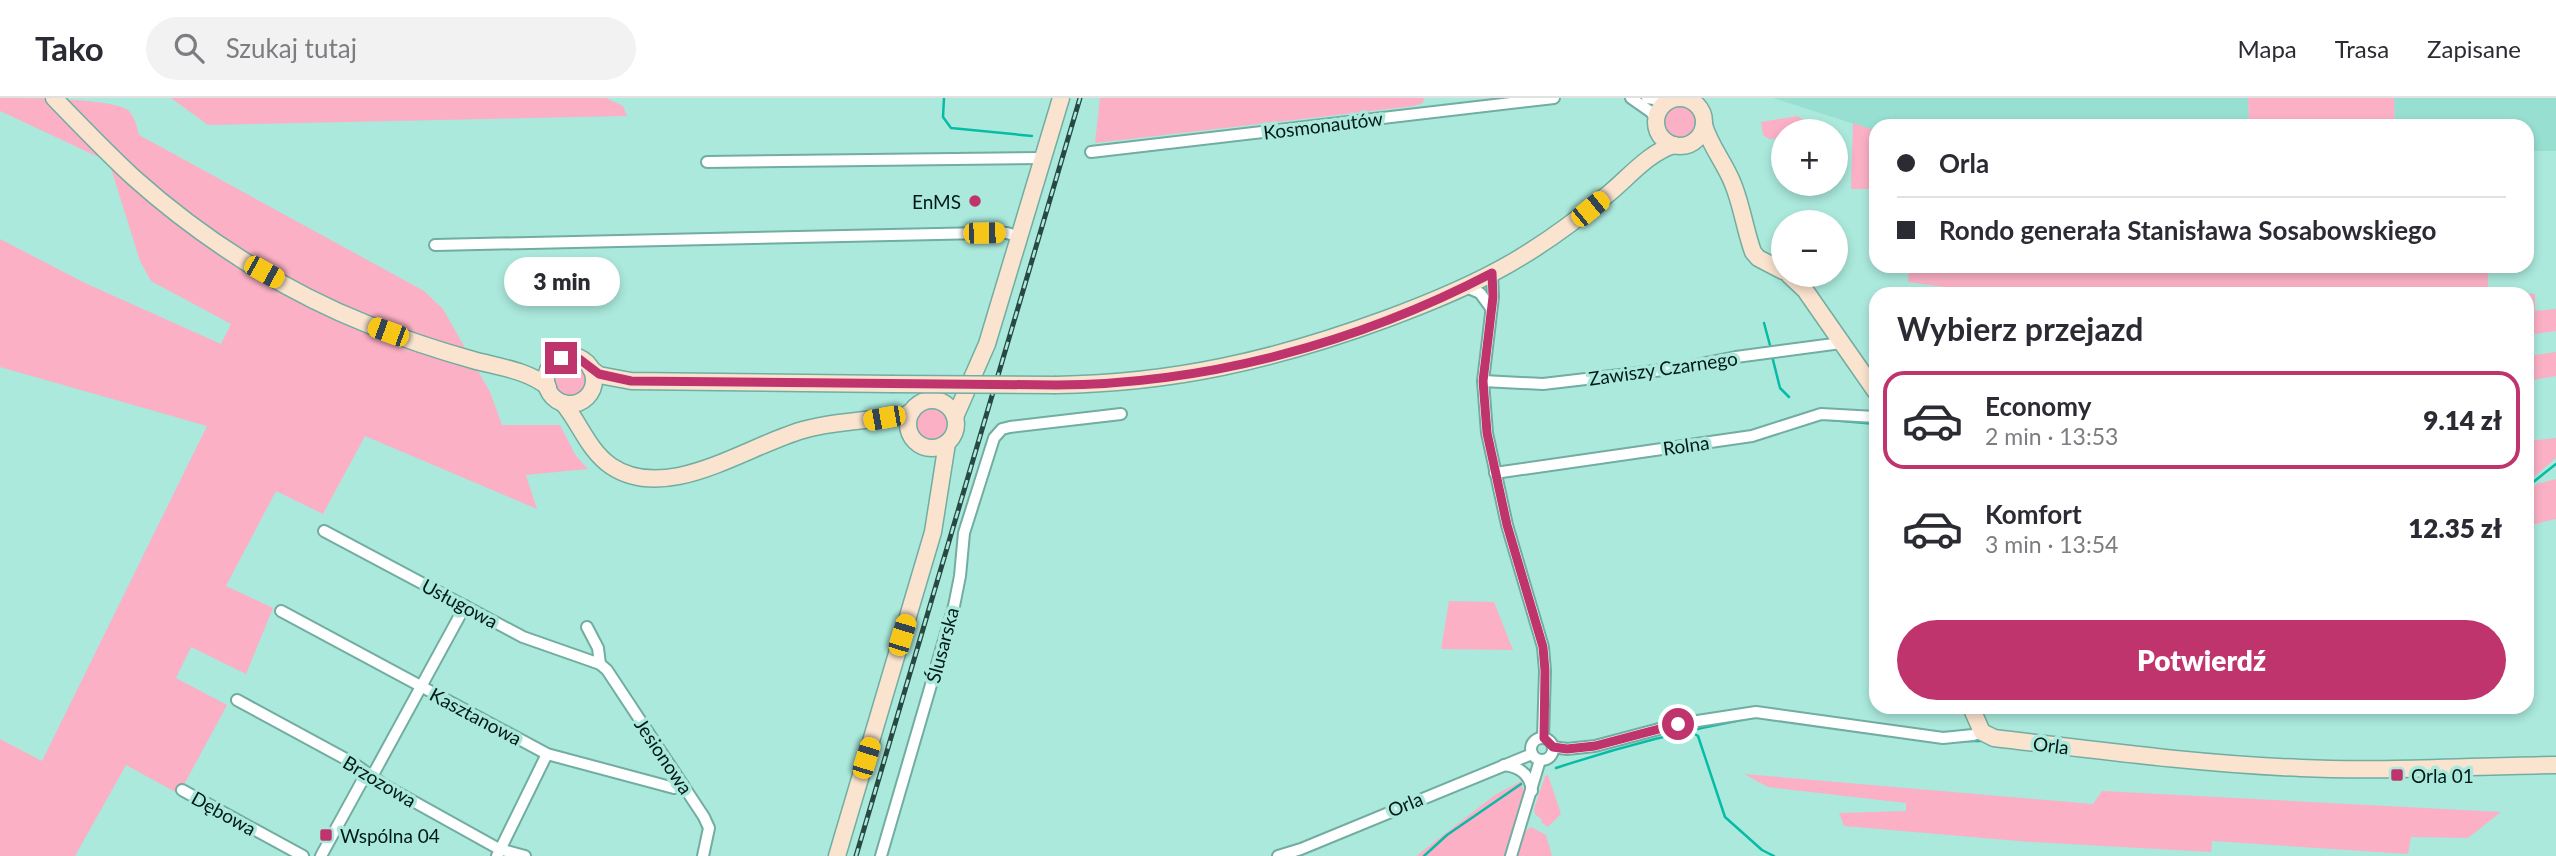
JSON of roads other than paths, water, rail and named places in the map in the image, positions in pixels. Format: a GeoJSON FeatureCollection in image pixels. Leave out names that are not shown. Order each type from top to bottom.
{"type":"FeatureCollection","features":[{"type":"Feature","properties":{"kind":"main road"},"geometry":{"type":"LineString","coordinates":[[54,98],[136,179],[186,220],[247,263],[366,324],[432,348],[511,369],[548,387]]}},
{"type":"Feature","properties":{"kind":"main road"},"geometry":{"type":"LineString","coordinates":[[863,422],[904,429],[926,447],[937,448],[947,443],[954,434],[955,417],[988,344],[1061,98]]}},
{"type":"Feature","properties":{"kind":"main road"},"geometry":{"type":"LineString","coordinates":[[1640,165],[1655,140],[1660,109],[1676,99],[1700,103],[1703,125],[1734,184],[1753,252],[1771,265]]}},
{"type":"Feature","properties":{"kind":"main road"},"geometry":{"type":"LineString","coordinates":[[1657,125],[1664,140],[1698,145],[1721,160]]}},
{"type":"Feature","properties":{"kind":"main road"},"geometry":{"type":"LineString","coordinates":[[563,403],[574,403],[599,387],[631,381],[1056,385],[1151,380],[1234,366],[1288,353],[1341,336],[1466,287],[1492,273],[1567,227],[1664,148],[1699,136],[1703,125]]}},
{"type":"Feature","properties":{"kind":"main road"},"geometry":{"type":"LineString","coordinates":[[1802,287],[1869,383]]}},
{"type":"Feature","properties":{"kind":"main road"},"geometry":{"type":"LineString","coordinates":[[511,369],[543,369],[561,358],[572,356],[583,360],[599,374],[631,381]]}},
{"type":"Feature","properties":{"kind":"main road"},"geometry":{"type":"LineString","coordinates":[[552,365],[547,376],[548,387],[553,397],[563,403],[595,451],[611,466],[636,477],[662,480],[686,476],[781,437],[808,429],[904,416],[921,403],[948,399],[970,380]]}},
{"type":"Feature","properties":{"kind":"main road"},"geometry":{"type":"LineString","coordinates":[[583,434],[581,408],[594,380],[591,369]]}},
{"type":"Feature","properties":{"kind":"main road"},"geometry":{"type":"LineString","coordinates":[[939,401],[950,408],[955,417]]}},
{"type":"Feature","properties":{"kind":"main road"},"geometry":{"type":"LineString","coordinates":[[910,434],[908,423],[912,411]]}},
{"type":"Feature","properties":{"kind":"main road"},"geometry":{"type":"LineString","coordinates":[[836,856],[933,532],[947,443]]}},
{"type":"Feature","properties":{"kind":"main road"},"geometry":{"type":"LineString","coordinates":[[926,447],[934,460],[940,485]]}},
{"type":"Feature","properties":{"kind":"main road"},"geometry":{"type":"LineString","coordinates":[[1974,714],[1982,732]]}},
{"type":"Feature","properties":{"kind":"main road","name":"Orla"},"geometry":{"type":"LineString","coordinates":[[1982,732],[1994,738],[2143,758],[2248,766],[2388,770],[2556,765]]}},
{"type":"Feature","properties":{"kind":"street","name":"Kosmonautów"},"geometry":{"type":"LineString","coordinates":[[1091,152],[1554,98]]}},
{"type":"Feature","properties":{"kind":"street"},"geometry":{"type":"LineString","coordinates":[[1631,98],[1651,112],[1657,125]]}},
{"type":"Feature","properties":{"kind":"street"},"geometry":{"type":"LineString","coordinates":[[1647,98],[1676,99]]}},
{"type":"Feature","properties":{"kind":"street"},"geometry":{"type":"LineString","coordinates":[[706,162],[1043,158]]}},
{"type":"Feature","properties":{"kind":"street"},"geometry":{"type":"LineString","coordinates":[[435,245],[1007,233],[1020,237]]}},
{"type":"Feature","properties":{"kind":"street"},"geometry":{"type":"LineString","coordinates":[[1492,273],[1493,297],[1483,381],[1487,433],[1507,525],[1543,647],[1544,738],[1553,747],[1550,757],[1536,757]]}},
{"type":"Feature","properties":{"kind":"street"},"geometry":{"type":"LineString","coordinates":[[1466,287],[1480,293],[1491,308]]}},
{"type":"Feature","properties":{"kind":"street","name":"Zawiszy Czarnego"},"geometry":{"type":"LineString","coordinates":[[1483,381],[1556,383],[1680,368],[1736,357],[1841,343]]}},
{"type":"Feature","properties":{"kind":"street","name":"Ślusarska"},"geometry":{"type":"LineString","coordinates":[[881,856],[954,606],[964,533],[998,432],[1010,427],[1121,414]]}},
{"type":"Feature","properties":{"kind":"street","name":"Rolna"},"geometry":{"type":"LineString","coordinates":[[1495,473],[1752,436],[1821,414],[1869,417]]}},
{"type":"Feature","properties":{"kind":"street","name":"Usługowa"},"geometry":{"type":"LineString","coordinates":[[324,531],[523,637],[600,664]]}},
{"type":"Feature","properties":{"kind":"street"},"geometry":{"type":"LineString","coordinates":[[321,856],[361,783],[375,771],[466,606]]}},
{"type":"Feature","properties":{"kind":"street","name":"Kasztanowa"},"geometry":{"type":"LineString","coordinates":[[281,611],[547,754],[674,788],[683,785]]}},
{"type":"Feature","properties":{"kind":"street"},"geometry":{"type":"LineString","coordinates":[[587,627],[598,648],[600,664]]}},
{"type":"Feature","properties":{"kind":"street","name":"Jesionowa"},"geometry":{"type":"LineString","coordinates":[[600,664],[607,670],[704,817],[709,828],[703,856]]}},
{"type":"Feature","properties":{"kind":"street","name":"Brzozowa"},"geometry":{"type":"LineString","coordinates":[[237,700],[352,763],[498,852],[525,856]]}},
{"type":"Feature","properties":{"kind":"street","name":"Orla"},"geometry":{"type":"LineString","coordinates":[[1553,747],[1567,749],[1595,746],[1678,724],[1756,712],[1943,738],[1973,736],[1982,732]]}},
{"type":"Feature","properties":{"kind":"street"},"geometry":{"type":"LineString","coordinates":[[1511,856],[1532,791],[1536,757],[1533,744],[1544,738]]}},
{"type":"Feature","properties":{"kind":"street"},"geometry":{"type":"LineString","coordinates":[[498,852],[547,754]]}},
{"type":"Feature","properties":{"kind":"street","name":"Orla"},"geometry":{"type":"LineString","coordinates":[[1278,856],[1301,849],[1502,765],[1536,757]]}},
{"type":"Feature","properties":{"kind":"street"},"geometry":{"type":"LineString","coordinates":[[1502,765],[1521,770],[1526,775],[1532,791]]}},
{"type":"Feature","properties":{"kind":"street","name":"Dębowa"},"geometry":{"type":"LineString","coordinates":[[183,790],[303,856]]}},
{"type":"Feature","properties":{"kind":"waterway"},"geometry":{"type":"LineString","coordinates":[[944,98],[943,117],[951,128],[1032,136]]}},
{"type":"Feature","properties":{"kind":"waterway"},"geometry":{"type":"LineString","coordinates":[[1764,323],[1771,349]]}},
{"type":"Feature","properties":{"kind":"waterway"},"geometry":{"type":"LineString","coordinates":[[1772,356],[1780,388],[1789,397]]}},
{"type":"Feature","properties":{"kind":"waterway"},"geometry":{"type":"LineString","coordinates":[[1820,419],[1869,423]]}},
{"type":"Feature","properties":{"kind":"waterway"},"geometry":{"type":"LineString","coordinates":[[2534,481],[2556,464]]}},
{"type":"Feature","properties":{"kind":"waterway"},"geometry":{"type":"LineString","coordinates":[[1556,768],[1651,740],[1746,719]]}},
{"type":"Feature","properties":{"kind":"waterway"},"geometry":{"type":"LineString","coordinates":[[1688,730],[1698,736],[1725,817],[1762,850],[1774,856]]}},
{"type":"Feature","properties":{"kind":"waterway"},"geometry":{"type":"LineString","coordinates":[[1877,734],[1930,741]]}},
{"type":"Feature","properties":{"kind":"waterway"},"geometry":{"type":"LineString","coordinates":[[1964,741],[1980,741]]}},
{"type":"Feature","properties":{"kind":"waterway"},"geometry":{"type":"LineString","coordinates":[[1424,856],[1447,835],[1521,784]]}},
{"type":"Feature","properties":{"kind":"railway"},"geometry":{"type":"LineString","coordinates":[[856,856],[1080,98]]}},
{"type":"Feature","properties":{"kind":"place","name":"EnMS"},"geometry":{"type":"Point","coordinates":[975,201]}},
{"type":"Feature","properties":{"kind":"place","name":"Orla 01"},"geometry":{"type":"Point","coordinates":[2397,775]}},
{"type":"Feature","properties":{"kind":"place","name":"Wspólna 04"},"geometry":{"type":"Point","coordinates":[326,835]}}]}
